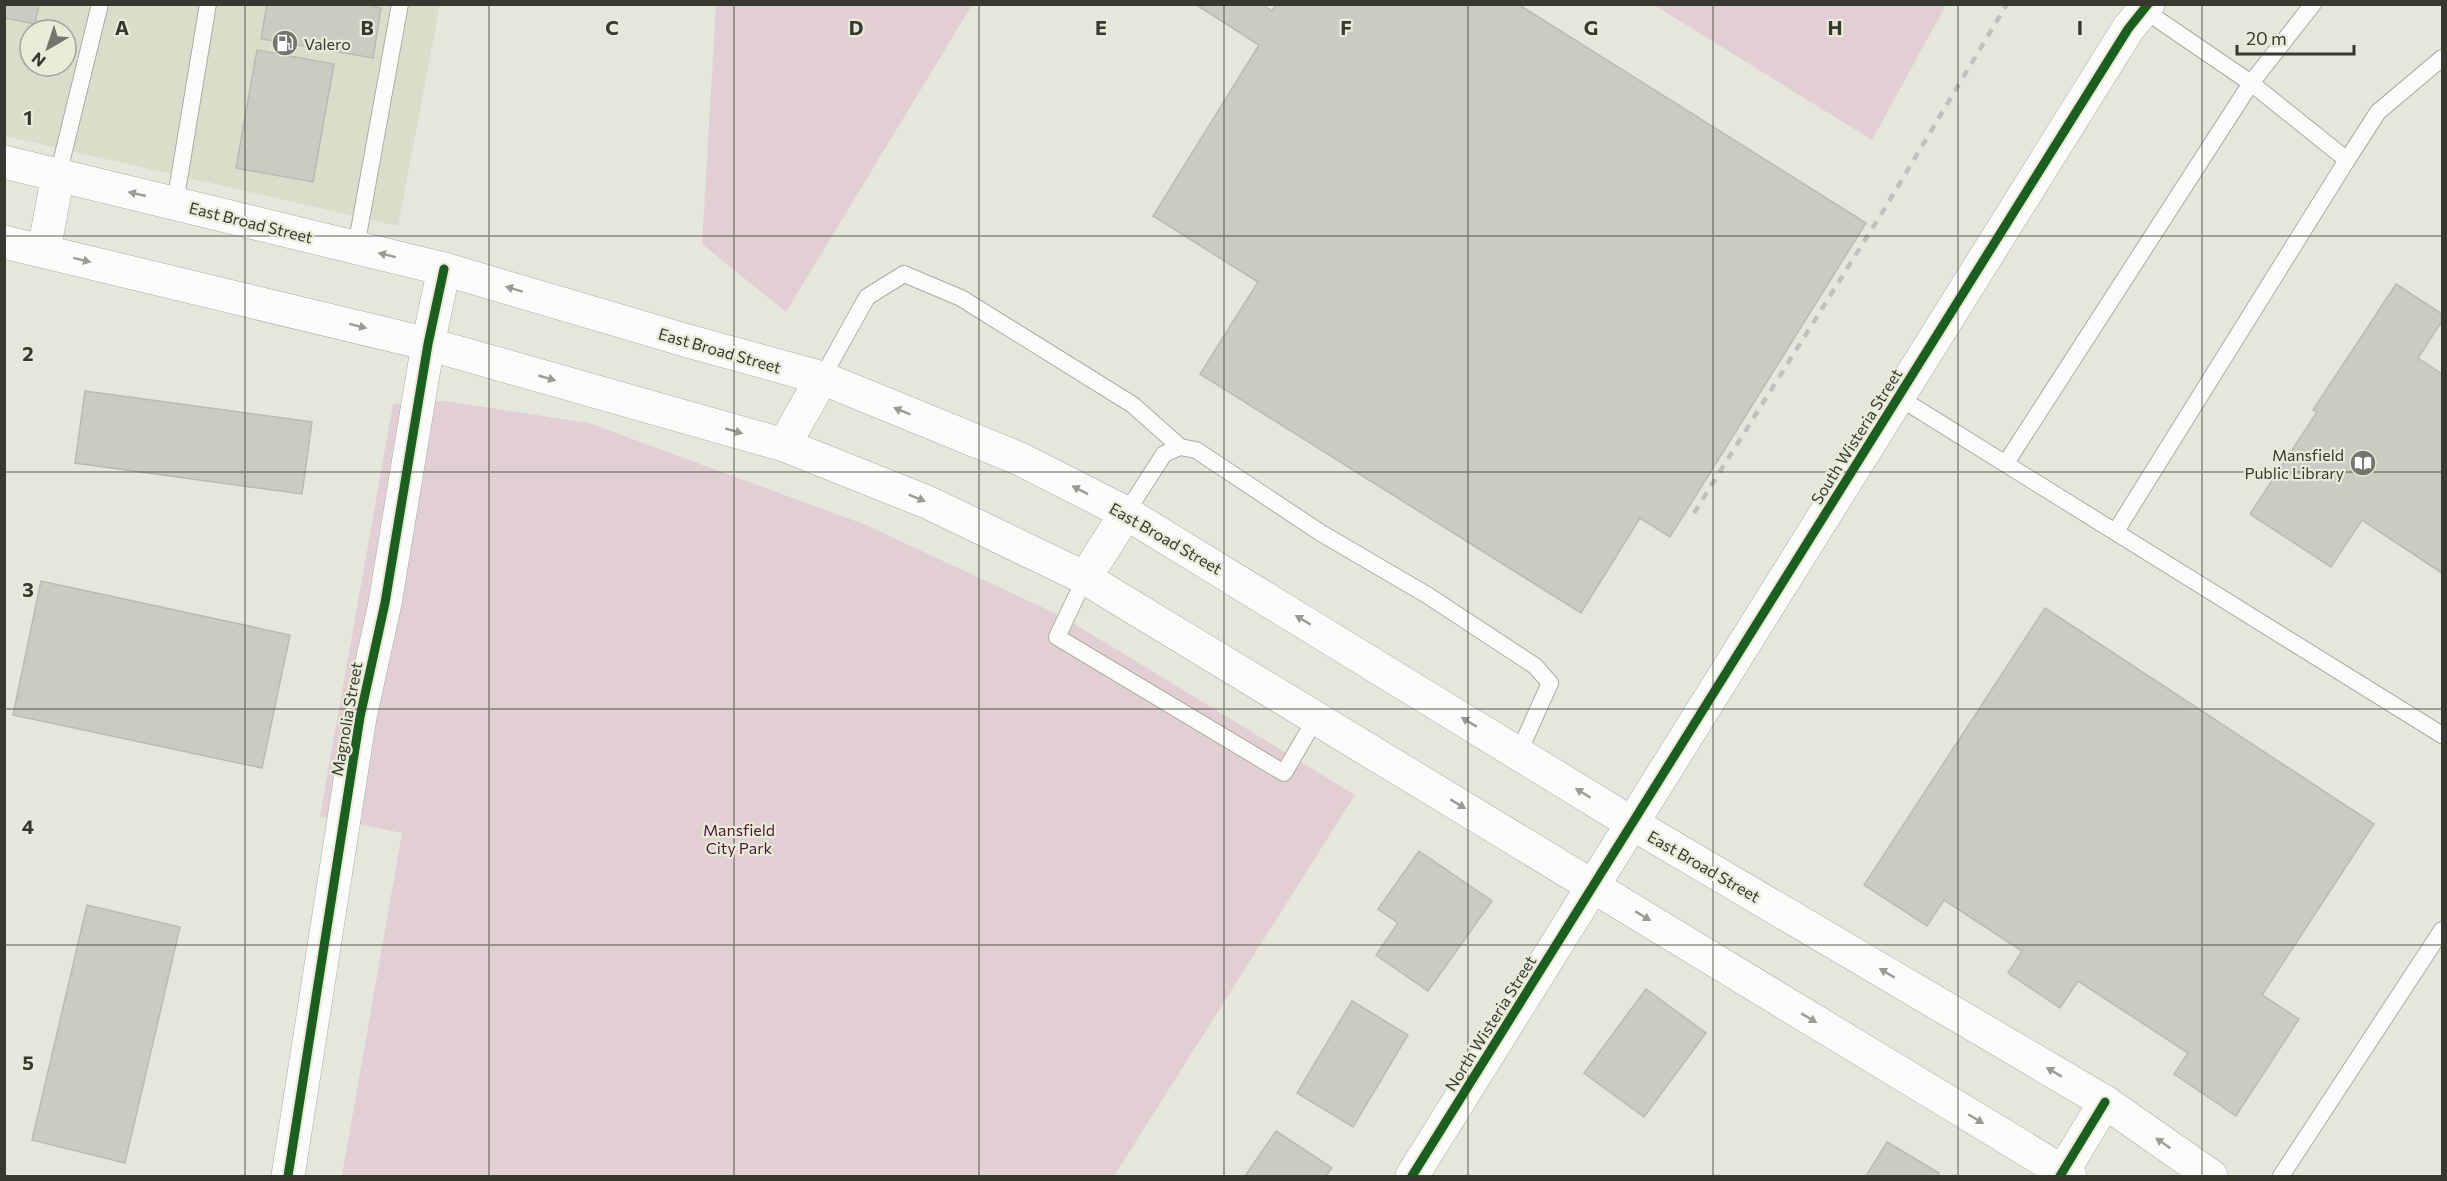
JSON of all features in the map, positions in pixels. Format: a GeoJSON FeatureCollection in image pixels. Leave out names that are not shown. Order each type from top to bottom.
{"type":"FeatureCollection","features":[{"type":"Feature","properties":{"kind":"main road","name":"South Wisteria Street"},"geometry":{"type":"LineString","coordinates":[[1593,886],[2122,39],[2146,7]]}},
{"type":"Feature","properties":{"kind":"main road","name":"East Broad Street"},"geometry":{"type":"LineString","coordinates":[[4,162],[444,269],[822,378],[1020,459],[1126,513],[1633,824],[2105,1102],[2211,1176]]}},
{"type":"Feature","properties":{"kind":"main road"},"geometry":{"type":"LineString","coordinates":[[44,250],[58,175]]}},
{"type":"Feature","properties":{"kind":"main road"},"geometry":{"type":"LineString","coordinates":[[4,242],[428,344],[784,445],[927,502],[1085,578],[2064,1175],[2105,1102]]}},
{"type":"Feature","properties":{"kind":"main road","name":"Magnolia Street"},"geometry":{"type":"LineString","coordinates":[[288,1176],[360,717],[385,603],[428,344],[444,269]]}},
{"type":"Feature","properties":{"kind":"main road"},"geometry":{"type":"LineString","coordinates":[[784,445],[822,378]]}},
{"type":"Feature","properties":{"kind":"main road"},"geometry":{"type":"LineString","coordinates":[[1085,578],[1126,513]]}},
{"type":"Feature","properties":{"kind":"main road","name":"North Wisteria Street"},"geometry":{"type":"LineString","coordinates":[[1412,1176],[1593,886]]}},
{"type":"Feature","properties":{"kind":"lane"},"geometry":{"type":"LineString","coordinates":[[58,175],[100,4]]}},
{"type":"Feature","properties":{"kind":"lane"},"geometry":{"type":"LineString","coordinates":[[175,203],[208,4]]}},
{"type":"Feature","properties":{"kind":"lane"},"geometry":{"type":"LineString","coordinates":[[356,248],[400,4]]}},
{"type":"Feature","properties":{"kind":"lane"},"geometry":{"type":"LineString","coordinates":[[2006,463],[2251,84],[2313,4]]}},
{"type":"Feature","properties":{"kind":"lane"},"geometry":{"type":"LineString","coordinates":[[2146,7],[2251,84],[2347,160]]}},
{"type":"Feature","properties":{"kind":"lane"},"geometry":{"type":"LineString","coordinates":[[2116,531],[2378,112],[2442,58]]}},
{"type":"Feature","properties":{"kind":"lane"},"geometry":{"type":"LineString","coordinates":[[822,378],[867,297],[904,273],[961,297],[1132,405],[1180,447],[1196,450],[1321,533],[1427,595],[1535,666],[1550,683],[1519,752]]}},
{"type":"Feature","properties":{"kind":"lane"},"geometry":{"type":"LineString","coordinates":[[1898,397],[2442,735]]}},
{"type":"Feature","properties":{"kind":"lane"},"geometry":{"type":"LineString","coordinates":[[1126,513],[1164,454],[1180,447]]}},
{"type":"Feature","properties":{"kind":"lane"},"geometry":{"type":"LineString","coordinates":[[1085,578],[1057,637],[1284,773],[1316,718]]}},
{"type":"Feature","properties":{"kind":"lane"},"geometry":{"type":"LineString","coordinates":[[2281,1176],[2442,930]]}},
{"type":"Feature","properties":{"kind":"shaded area"},"geometry":{"type":"Polygon","coordinates":[[[5,5],[440,5],[398,226],[5,136],[5,5]]]}},
{"type":"Feature","properties":{"kind":"green space"},"geometry":{"type":"Polygon","coordinates":[[[1946,4],[1872,140],[1654,5],[1946,4]]]}},
{"type":"Feature","properties":{"kind":"green space"},"geometry":{"type":"Polygon","coordinates":[[[716,5],[972,5],[786,312],[702,244],[716,5]]]}},
{"type":"Feature","properties":{"kind":"green space","name":"Mansfield City Park"},"geometry":{"type":"Polygon","coordinates":[[[445,401],[589,423],[866,525],[1065,618],[1355,795],[1114,1176],[342,1176],[402,833],[320,816],[393,404],[445,401]]]}},
{"type":"Feature","properties":{"kind":"building"},"geometry":{"type":"Polygon","coordinates":[[[4,4],[39,4],[36,18],[18,18],[18,21],[4,18],[4,4]]]}},
{"type":"Feature","properties":{"kind":"building"},"geometry":{"type":"Polygon","coordinates":[[[267,4],[363,4],[381,8],[373,58],[261,39],[267,4]]]}},
{"type":"Feature","properties":{"kind":"building"},"geometry":{"type":"Polygon","coordinates":[[[1195,4],[1262,4],[1272,11],[1276,4],[1518,4],[1866,223],[1670,537],[1640,518],[1581,613],[1200,374],[1258,282],[1153,216],[1259,45],[1195,4]]]}},
{"type":"Feature","properties":{"kind":"building"},"geometry":{"type":"Polygon","coordinates":[[[257,50],[334,64],[313,182],[236,168],[257,50]]]}},
{"type":"Feature","properties":{"kind":"building","name":"Mansfield Public Library"},"geometry":{"type":"Polygon","coordinates":[[[2396,284],[2442,314],[2442,321],[2418,358],[2442,374],[2442,573],[2362,520],[2331,567],[2250,514],[2317,412],[2313,410],[2396,284]]]}},
{"type":"Feature","properties":{"kind":"building"},"geometry":{"type":"Polygon","coordinates":[[[85,391],[312,422],[302,494],[75,463],[85,391]]]}},
{"type":"Feature","properties":{"kind":"building"},"geometry":{"type":"Polygon","coordinates":[[[41,581],[290,635],[262,768],[13,715],[41,581]]]}},
{"type":"Feature","properties":{"kind":"building"},"geometry":{"type":"Polygon","coordinates":[[[2045,608],[2374,824],[2262,995],[2299,1019],[2236,1116],[2174,1074],[2188,1053],[2078,981],[2060,1008],[2008,973],[2022,951],[1944,900],[1927,926],[1864,885],[2045,608]]]}},
{"type":"Feature","properties":{"kind":"building"},"geometry":{"type":"Polygon","coordinates":[[[1419,851],[1492,901],[1428,991],[1376,955],[1398,923],[1378,909],[1419,851]]]}},
{"type":"Feature","properties":{"kind":"building"},"geometry":{"type":"Polygon","coordinates":[[[87,905],[180,927],[125,1163],[32,1140],[87,905]]]}},
{"type":"Feature","properties":{"kind":"building"},"geometry":{"type":"Polygon","coordinates":[[[1646,989],[1706,1033],[1644,1117],[1584,1073],[1646,989]]]}},
{"type":"Feature","properties":{"kind":"building"},"geometry":{"type":"Polygon","coordinates":[[[1352,1001],[1408,1035],[1353,1127],[1297,1093],[1352,1001]]]}},
{"type":"Feature","properties":{"kind":"building"},"geometry":{"type":"Polygon","coordinates":[[[1276,1131],[1332,1168],[1326,1176],[1245,1176],[1276,1131]]]}},
{"type":"Feature","properties":{"kind":"building"},"geometry":{"type":"Polygon","coordinates":[[[1887,1142],[1939,1173],[1937,1176],[1866,1176],[1887,1142]]]}},
{"type":"Feature","properties":{"kind":"railway"},"geometry":{"type":"LineString","coordinates":[[1694,513],[1885,208],[2007,4]]}},
{"type":"Feature","properties":{"kind":"cycle path"},"geometry":{"type":"LineString","coordinates":[[1412,1176],[2128,29],[2148,4]]}},
{"type":"Feature","properties":{"kind":"cycle path"},"geometry":{"type":"LineString","coordinates":[[288,1176],[360,717],[385,603],[428,344],[444,269]]}},
{"type":"Feature","properties":{"kind":"cycle path"},"geometry":{"type":"LineString","coordinates":[[2060,1176],[2105,1102]]}},
{"type":"Feature","properties":{"kind":"place","name":"Valero"},"geometry":{"type":"Point","coordinates":[285,43]}},
{"type":"Feature","properties":{"kind":"place","name":"Mansfield Public Library"},"geometry":{"type":"Point","coordinates":[2363,463]}}]}
